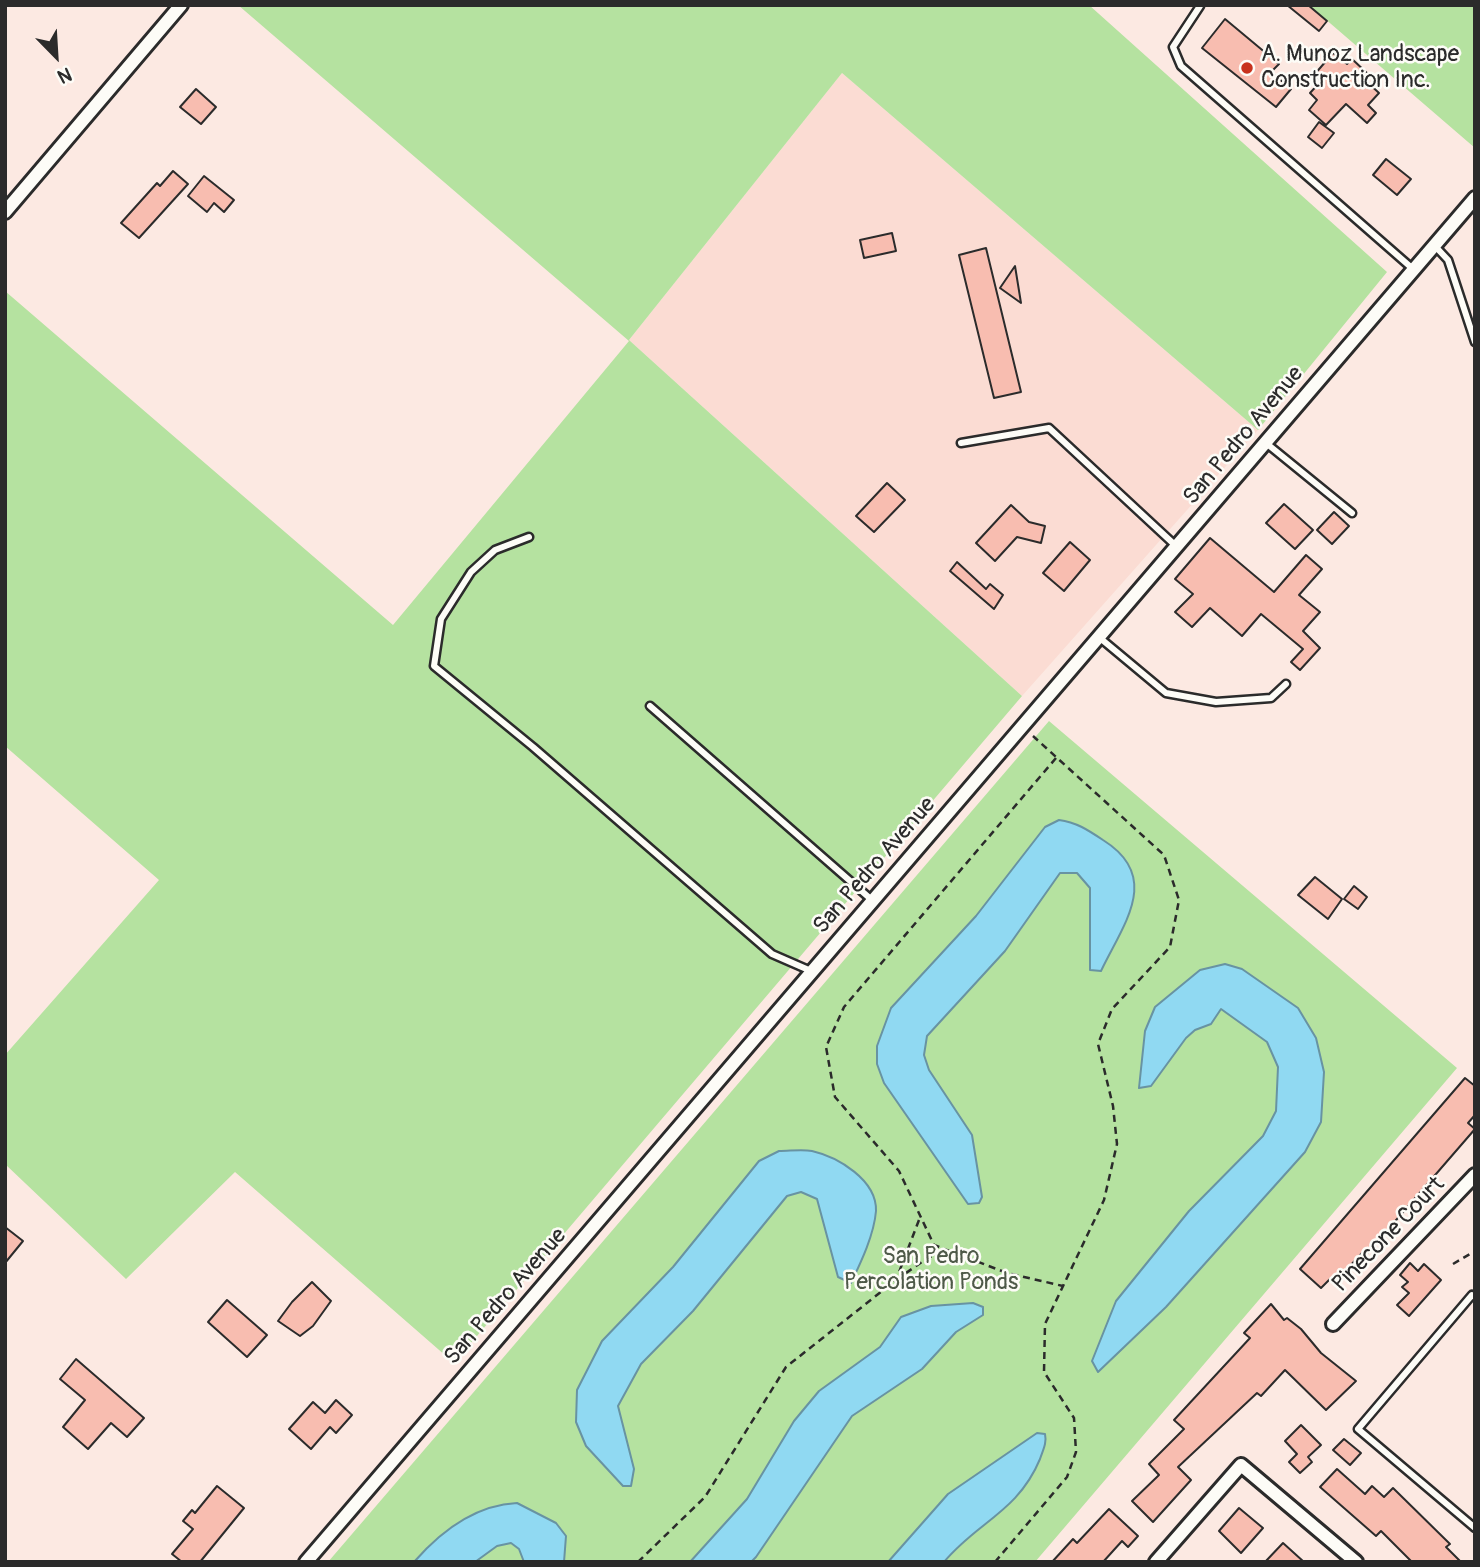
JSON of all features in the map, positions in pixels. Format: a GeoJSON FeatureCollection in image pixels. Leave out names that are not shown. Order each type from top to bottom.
{"type":"FeatureCollection","features":[{"type":"Feature","properties":{"kind":"street"},"geometry":{"type":"LineString","coordinates":[[5,212],[181,5]]}},
{"type":"Feature","properties":{"kind":"street","name":"San Pedro Avenue"},"geometry":{"type":"LineString","coordinates":[[306,1562],[1475,198]]}},
{"type":"Feature","properties":{"kind":"street","name":"Pinecone Court"},"geometry":{"type":"LineString","coordinates":[[1333,1324],[1472,1183]]}},
{"type":"Feature","properties":{"kind":"street"},"geometry":{"type":"LineString","coordinates":[[1156,1562],[1241,1465],[1356,1562]]}},
{"type":"Feature","properties":{"kind":"lane"},"geometry":{"type":"LineString","coordinates":[[1200,6],[1173,47],[1181,66],[1413,269]]}},
{"type":"Feature","properties":{"kind":"lane"},"geometry":{"type":"LineString","coordinates":[[1434,245],[1448,260],[1475,342]]}},
{"type":"Feature","properties":{"kind":"lane"},"geometry":{"type":"LineString","coordinates":[[961,443],[1049,428],[1178,547]]}},
{"type":"Feature","properties":{"kind":"lane"},"geometry":{"type":"LineString","coordinates":[[1266,443],[1352,513]]}},
{"type":"Feature","properties":{"kind":"lane"},"geometry":{"type":"LineString","coordinates":[[529,537],[495,550],[471,572],[441,619],[434,666],[533,747],[772,954],[813,971]]}},
{"type":"Feature","properties":{"kind":"lane"},"geometry":{"type":"LineString","coordinates":[[1100,638],[1166,693],[1216,702],[1271,698],[1286,684]]}},
{"type":"Feature","properties":{"kind":"lane"},"geometry":{"type":"LineString","coordinates":[[650,706],[873,901]]}},
{"type":"Feature","properties":{"kind":"lane"},"geometry":{"type":"LineString","coordinates":[[1475,1297],[1472,1295],[1358,1429],[1475,1528]]}},
{"type":"Feature","properties":{"kind":"path"},"geometry":{"type":"LineString","coordinates":[[995,1562],[1067,1477],[1076,1452],[1074,1418],[1044,1371],[1045,1324],[1104,1200],[1117,1144],[1113,1106],[1098,1044],[1112,1009],[1170,947],[1179,900],[1164,855],[1021,728]]}},
{"type":"Feature","properties":{"kind":"path"},"geometry":{"type":"LineString","coordinates":[[1056,758],[844,1007],[826,1047],[835,1097],[899,1171],[919,1220],[934,1245],[1007,1273],[1063,1286]]}},
{"type":"Feature","properties":{"kind":"path"},"geometry":{"type":"LineString","coordinates":[[896,1280],[919,1220]]}},
{"type":"Feature","properties":{"kind":"path"},"geometry":{"type":"LineString","coordinates":[[1453,1264],[1475,1251]]}},
{"type":"Feature","properties":{"kind":"path"},"geometry":{"type":"LineString","coordinates":[[638,1562],[705,1497],[786,1367],[929,1257],[955,1254]]}},
{"type":"Feature","properties":{"kind":"shaded area"},"geometry":{"type":"Polygon","coordinates":[[[842,73],[1258,430],[1022,696],[629,340],[842,73]]]}},
{"type":"Feature","properties":{"kind":"green space"},"geometry":{"type":"Polygon","coordinates":[[[238,5],[1089,5],[1387,272],[1258,430],[842,73],[629,340],[1022,696],[454,1363],[235,1172],[126,1279],[5,1164],[5,1055],[159,880],[5,746],[5,291],[393,625],[629,341],[238,5]]]}},
{"type":"Feature","properties":{"kind":"green space"},"geometry":{"type":"Polygon","coordinates":[[[1309,5],[1475,5],[1475,148],[1309,5]]]}},
{"type":"Feature","properties":{"kind":"green space","name":"San Pedro Percolation Ponds"},"geometry":{"type":"Polygon","coordinates":[[[1049,721],[1457,1068],[1035,1562],[328,1562],[1049,721]]]}},
{"type":"Feature","properties":{"kind":"water"},"geometry":{"type":"Polygon","coordinates":[[[1059,820],[1087,830],[1121,854],[1131,869],[1133,901],[1101,971],[1090,970],[1090,888],[1077,873],[1060,873],[1005,951],[927,1036],[924,1055],[929,1070],[972,1135],[982,1197],[979,1203],[968,1204],[884,1083],[877,1064],[877,1046],[891,1008],[976,916],[1045,827],[1059,820]]]}},
{"type":"Feature","properties":{"kind":"water"},"geometry":{"type":"Polygon","coordinates":[[[1225,964],[1242,969],[1298,1008],[1316,1038],[1324,1072],[1321,1122],[1305,1152],[1166,1307],[1098,1372],[1092,1361],[1116,1301],[1189,1211],[1263,1136],[1276,1111],[1278,1067],[1267,1042],[1221,1009],[1211,1024],[1195,1030],[1186,1038],[1151,1086],[1139,1088],[1145,1031],[1155,1007],[1200,970],[1225,964]]]}},
{"type":"Feature","properties":{"kind":"water"},"geometry":{"type":"Polygon","coordinates":[[[808,1150],[822,1154],[844,1164],[870,1189],[875,1200],[875,1220],[855,1275],[851,1283],[838,1277],[817,1199],[801,1192],[787,1196],[693,1311],[641,1364],[618,1406],[634,1469],[631,1486],[623,1486],[586,1446],[576,1422],[577,1390],[602,1341],[673,1267],[759,1161],[779,1151],[808,1150]]]}},
{"type":"Feature","properties":{"kind":"water"},"geometry":{"type":"Polygon","coordinates":[[[973,1303],[983,1307],[983,1315],[956,1332],[922,1369],[852,1416],[751,1562],[690,1562],[747,1499],[794,1421],[819,1391],[880,1347],[901,1317],[931,1306],[973,1303]]]}},
{"type":"Feature","properties":{"kind":"water"},"geometry":{"type":"Polygon","coordinates":[[[1037,1433],[1045,1434],[1045,1440],[1031,1477],[1009,1504],[944,1562],[888,1562],[948,1494],[1037,1433]]]}},
{"type":"Feature","properties":{"kind":"water"},"geometry":{"type":"Polygon","coordinates":[[[517,1503],[556,1523],[566,1536],[564,1562],[524,1562],[519,1549],[511,1543],[497,1546],[475,1562],[414,1562],[436,1540],[460,1522],[487,1509],[517,1503]]]}},
{"type":"Feature","properties":{"kind":"building"},"geometry":{"type":"Polygon","coordinates":[[[1287,5],[1308,5],[1327,21],[1319,31],[1287,5]]]}},
{"type":"Feature","properties":{"kind":"building","name":"A. Munoz Landscape Construction Inc."},"geometry":{"type":"Polygon","coordinates":[[[1225,19],[1279,64],[1271,72],[1291,89],[1276,107],[1202,48],[1225,19]]]}},
{"type":"Feature","properties":{"kind":"building"},"geometry":{"type":"Polygon","coordinates":[[[1333,53],[1347,64],[1352,59],[1368,74],[1364,79],[1379,93],[1368,105],[1376,113],[1367,123],[1346,104],[1326,125],[1309,110],[1317,100],[1310,93],[1321,81],[1314,75],[1333,53]]]}},
{"type":"Feature","properties":{"kind":"building"},"geometry":{"type":"Polygon","coordinates":[[[196,89],[216,107],[201,124],[180,107],[196,89]]]}},
{"type":"Feature","properties":{"kind":"building"},"geometry":{"type":"Polygon","coordinates":[[[1319,122],[1334,133],[1322,148],[1308,137],[1319,122]]]}},
{"type":"Feature","properties":{"kind":"building"},"geometry":{"type":"Polygon","coordinates":[[[1386,159],[1411,179],[1397,195],[1373,175],[1386,159]]]}},
{"type":"Feature","properties":{"kind":"building"},"geometry":{"type":"Polygon","coordinates":[[[173,171],[188,184],[139,238],[121,223],[157,183],[160,186],[173,171]]]}},
{"type":"Feature","properties":{"kind":"building"},"geometry":{"type":"Polygon","coordinates":[[[204,176],[234,200],[224,212],[214,203],[207,212],[188,196],[204,176]]]}},
{"type":"Feature","properties":{"kind":"building"},"geometry":{"type":"Polygon","coordinates":[[[892,233],[896,251],[864,258],[860,240],[892,233]]]}},
{"type":"Feature","properties":{"kind":"building"},"geometry":{"type":"Polygon","coordinates":[[[986,248],[1021,392],[994,398],[959,255],[986,248]]]}},
{"type":"Feature","properties":{"kind":"building"},"geometry":{"type":"Polygon","coordinates":[[[1015,266],[1021,303],[1000,288],[1015,266]]]}},
{"type":"Feature","properties":{"kind":"building"},"geometry":{"type":"Polygon","coordinates":[[[887,483],[905,500],[874,532],[856,516],[887,483]]]}},
{"type":"Feature","properties":{"kind":"building"},"geometry":{"type":"Polygon","coordinates":[[[1284,504],[1313,530],[1295,549],[1266,523],[1284,504]]]}},
{"type":"Feature","properties":{"kind":"building"},"geometry":{"type":"Polygon","coordinates":[[[1011,505],[1029,522],[1045,526],[1041,543],[1017,537],[995,561],[976,543],[1011,505]]]}},
{"type":"Feature","properties":{"kind":"building"},"geometry":{"type":"Polygon","coordinates":[[[1334,512],[1349,526],[1332,544],[1317,530],[1334,512]]]}},
{"type":"Feature","properties":{"kind":"building"},"geometry":{"type":"Polygon","coordinates":[[[1210,538],[1274,592],[1306,555],[1322,569],[1299,595],[1320,612],[1303,631],[1320,648],[1300,670],[1291,662],[1303,649],[1261,614],[1242,636],[1210,608],[1192,627],[1175,612],[1193,594],[1175,579],[1210,538]]]}},
{"type":"Feature","properties":{"kind":"building"},"geometry":{"type":"Polygon","coordinates":[[[1070,542],[1090,560],[1064,591],[1043,573],[1070,542]]]}},
{"type":"Feature","properties":{"kind":"building"},"geometry":{"type":"Polygon","coordinates":[[[957,562],[986,589],[990,584],[1003,595],[994,609],[950,571],[957,562]]]}},
{"type":"Feature","properties":{"kind":"building"},"geometry":{"type":"Polygon","coordinates":[[[1315,877],[1342,899],[1328,919],[1298,895],[1315,877]]]}},
{"type":"Feature","properties":{"kind":"building"},"geometry":{"type":"Polygon","coordinates":[[[1354,886],[1367,897],[1358,909],[1344,899],[1354,886]]]}},
{"type":"Feature","properties":{"kind":"building"},"geometry":{"type":"Polygon","coordinates":[[[1465,1078],[1475,1086],[1475,1115],[1468,1123],[1475,1129],[1365,1256],[1362,1253],[1335,1282],[1331,1278],[1321,1288],[1300,1269],[1465,1078]]]}},
{"type":"Feature","properties":{"kind":"building"},"geometry":{"type":"Polygon","coordinates":[[[5,1227],[23,1241],[5,1263],[5,1227]]]}},
{"type":"Feature","properties":{"kind":"building"},"geometry":{"type":"Polygon","coordinates":[[[1410,1263],[1418,1271],[1424,1264],[1441,1280],[1409,1316],[1397,1305],[1409,1293],[1402,1287],[1408,1282],[1400,1275],[1410,1263]]]}},
{"type":"Feature","properties":{"kind":"building"},"geometry":{"type":"Polygon","coordinates":[[[312,1282],[331,1301],[313,1326],[300,1336],[278,1321],[312,1282]]]}},
{"type":"Feature","properties":{"kind":"building"},"geometry":{"type":"Polygon","coordinates":[[[227,1300],[267,1335],[247,1357],[208,1322],[227,1300]]]}},
{"type":"Feature","properties":{"kind":"building"},"geometry":{"type":"Polygon","coordinates":[[[1271,1304],[1284,1320],[1287,1318],[1301,1329],[1321,1353],[1356,1381],[1326,1410],[1285,1370],[1261,1396],[1257,1393],[1178,1467],[1191,1480],[1153,1522],[1132,1501],[1159,1475],[1149,1464],[1184,1429],[1174,1420],[1250,1338],[1244,1333],[1271,1304]]]}},
{"type":"Feature","properties":{"kind":"building"},"geometry":{"type":"Polygon","coordinates":[[[76,1359],[144,1418],[127,1437],[111,1423],[88,1449],[63,1427],[85,1400],[60,1379],[76,1359]]]}},
{"type":"Feature","properties":{"kind":"building"},"geometry":{"type":"Polygon","coordinates":[[[336,1400],[352,1415],[336,1433],[330,1427],[311,1449],[289,1429],[313,1402],[325,1413],[336,1400]]]}},
{"type":"Feature","properties":{"kind":"building"},"geometry":{"type":"Polygon","coordinates":[[[1301,1425],[1321,1445],[1308,1457],[1312,1462],[1300,1473],[1289,1462],[1297,1454],[1285,1441],[1301,1425]]]}},
{"type":"Feature","properties":{"kind":"building"},"geometry":{"type":"Polygon","coordinates":[[[1344,1439],[1361,1453],[1350,1465],[1333,1450],[1344,1439]]]}},
{"type":"Feature","properties":{"kind":"building"},"geometry":{"type":"Polygon","coordinates":[[[1337,1469],[1365,1494],[1372,1486],[1384,1497],[1393,1488],[1450,1544],[1446,1547],[1461,1562],[1412,1562],[1381,1531],[1376,1536],[1320,1487],[1337,1469]]]}},
{"type":"Feature","properties":{"kind":"building"},"geometry":{"type":"Polygon","coordinates":[[[217,1486],[244,1508],[200,1562],[182,1562],[172,1554],[193,1529],[183,1521],[192,1510],[195,1513],[217,1486]]]}},
{"type":"Feature","properties":{"kind":"building"},"geometry":{"type":"Polygon","coordinates":[[[1239,1508],[1263,1528],[1241,1553],[1219,1531],[1239,1508]]]}},
{"type":"Feature","properties":{"kind":"building"},"geometry":{"type":"Polygon","coordinates":[[[1109,1509],[1138,1536],[1128,1547],[1122,1541],[1103,1562],[1052,1562],[1073,1539],[1077,1543],[1109,1509]]]}},
{"type":"Feature","properties":{"kind":"building"},"geometry":{"type":"Polygon","coordinates":[[[1283,1543],[1304,1562],[1265,1562],[1283,1543]]]}},
{"type":"Feature","properties":{"kind":"place","name":"A. Munoz Landscape Construction Inc."},"geometry":{"type":"Point","coordinates":[1247,68]}}]}
